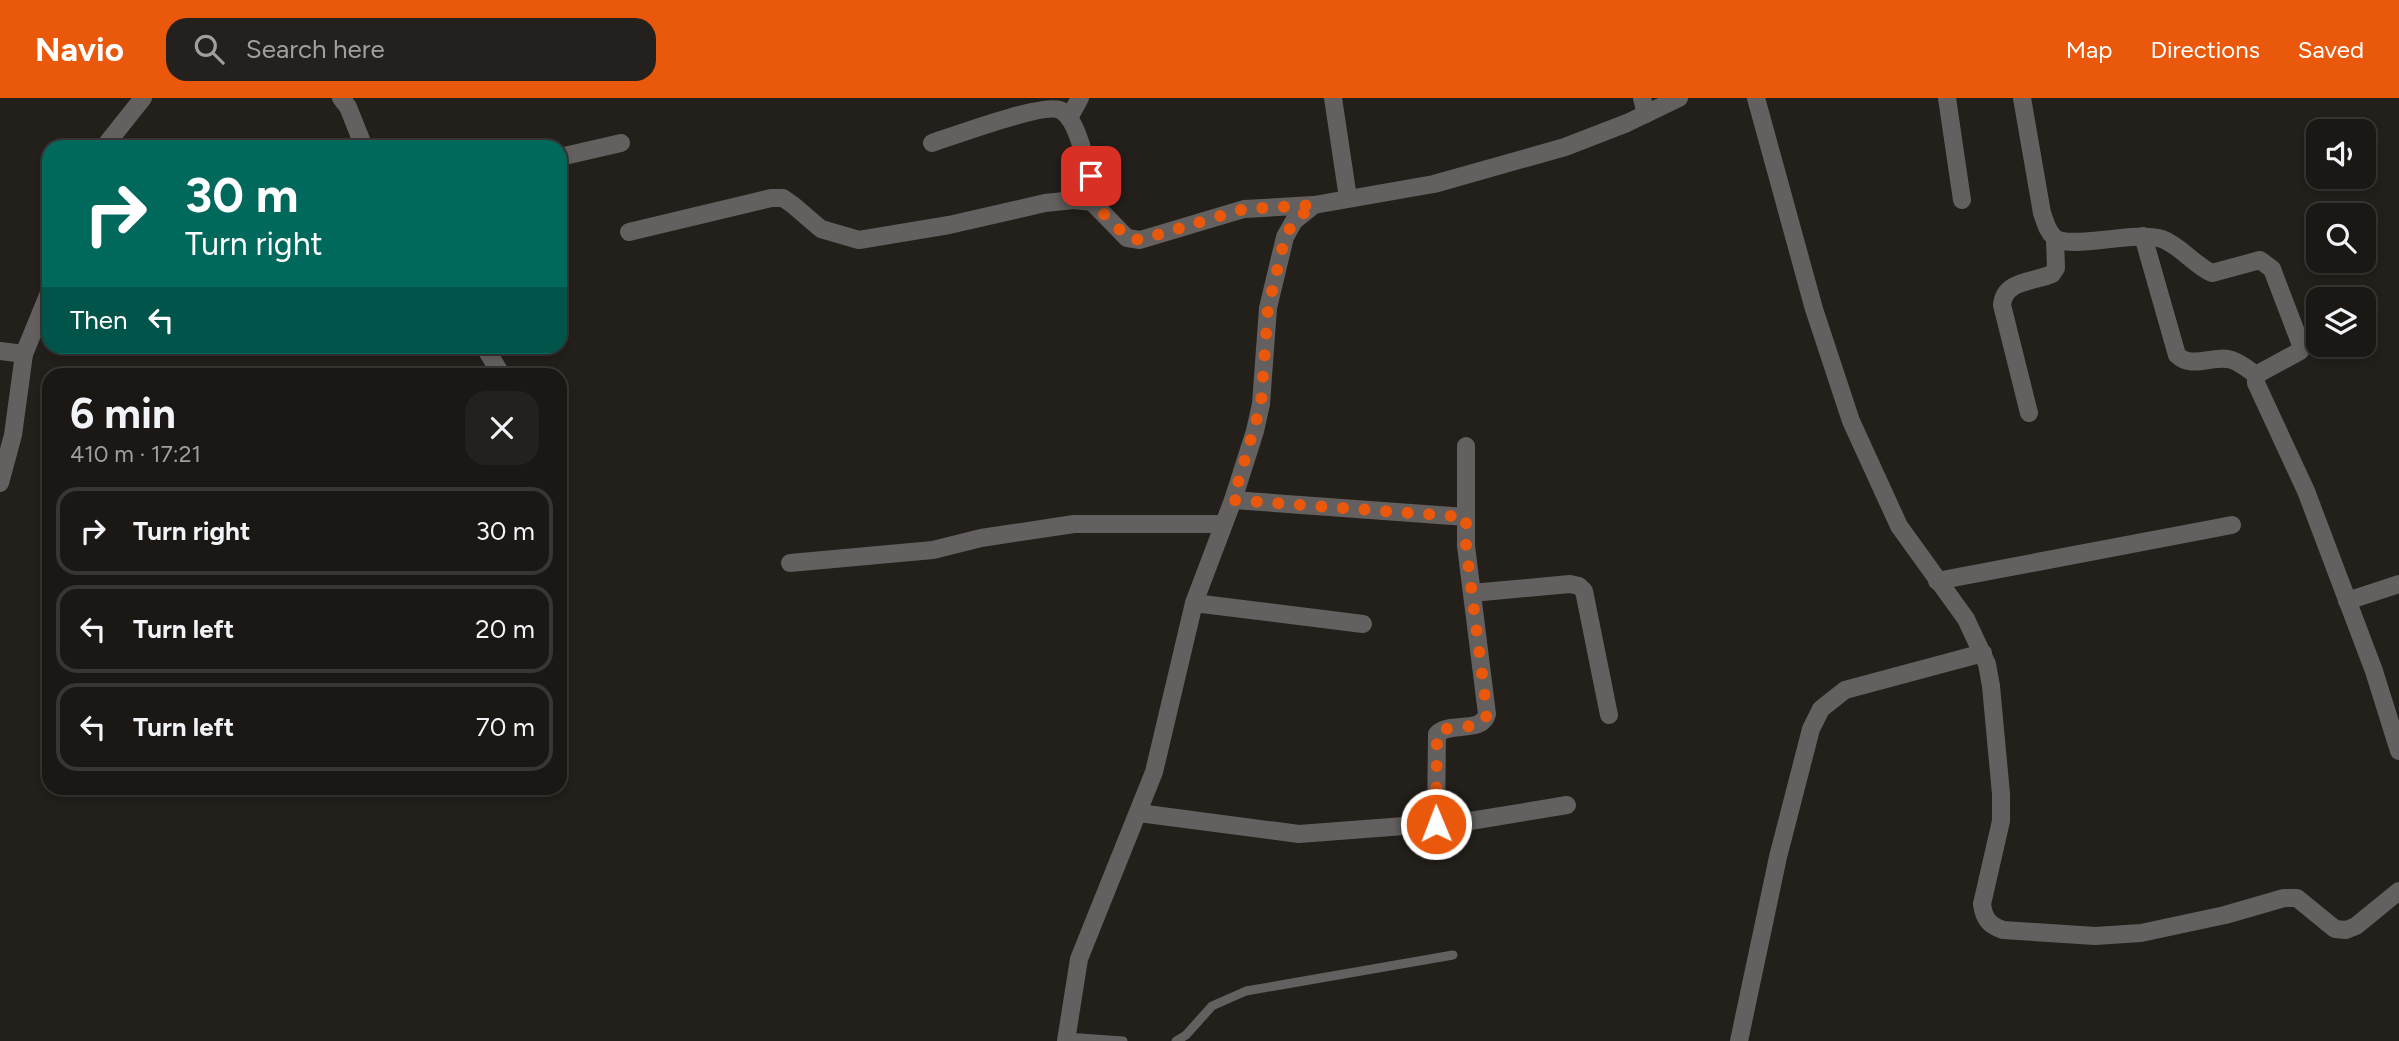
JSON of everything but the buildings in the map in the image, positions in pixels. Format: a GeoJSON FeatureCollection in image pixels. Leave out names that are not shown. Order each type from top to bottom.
{"type":"FeatureCollection","features":[{"type":"Feature","properties":{"kind":"street"},"geometry":{"type":"LineString","coordinates":[[110,140],[143,98]]}},
{"type":"Feature","properties":{"kind":"street"},"geometry":{"type":"LineString","coordinates":[[341,98],[348,107],[361,140]]}},
{"type":"Feature","properties":{"kind":"street"},"geometry":{"type":"LineString","coordinates":[[1069,118],[1080,98]]}},
{"type":"Feature","properties":{"kind":"street"},"geometry":{"type":"LineString","coordinates":[[1333,98],[1348,198]]}},
{"type":"Feature","properties":{"kind":"street"},"geometry":{"type":"LineString","coordinates":[[629,232],[771,198],[783,198],[821,229],[859,240],[949,225],[1045,203],[1074,200],[1092,202],[1128,238],[1140,240],[1244,209],[1314,205],[1462,178],[1565,147],[1644,106],[1679,98]]}},
{"type":"Feature","properties":{"kind":"street"},"geometry":{"type":"LineString","coordinates":[[1756,98],[1814,309],[1851,421],[1881,492],[1899,526],[1966,619],[1983,653],[1992,686],[2001,794],[2001,821],[1982,904],[1990,925],[2003,930],[2095,936],[2141,933],[2215,918],[2284,898],[2297,898],[2335,929],[2346,930],[2356,926],[2399,891]]}},
{"type":"Feature","properties":{"kind":"street"},"geometry":{"type":"LineString","coordinates":[[1947,98],[1962,201]]}},
{"type":"Feature","properties":{"kind":"street"},"geometry":{"type":"LineString","coordinates":[[2022,98],[2042,213],[2048,230],[2055,239],[2066,243],[2143,236],[2164,240],[2212,273],[2260,260],[2272,269],[2301,345],[2300,351],[2291,358],[2256,375]]}},
{"type":"Feature","properties":{"kind":"street"},"geometry":{"type":"LineString","coordinates":[[932,143],[1051,107],[1061,109],[1069,118],[1091,176],[1092,202]]}},
{"type":"Feature","properties":{"kind":"street"},"geometry":{"type":"LineString","coordinates":[[567,156],[621,144]]}},
{"type":"Feature","properties":{"kind":"street"},"geometry":{"type":"LineString","coordinates":[[1066,1039],[1079,959],[1154,772],[1194,603],[1233,500],[1261,404],[1268,308],[1285,237],[1294,221],[1314,205]]}},
{"type":"Feature","properties":{"kind":"street"},"geometry":{"type":"LineString","coordinates":[[2143,236],[2177,355],[2190,362],[2231,360],[2256,375]]}},
{"type":"Feature","properties":{"kind":"street"},"geometry":{"type":"LineString","coordinates":[[2029,413],[2002,305],[2003,296],[2009,289],[2021,283],[2052,274],[2056,268],[2055,239]]}},
{"type":"Feature","properties":{"kind":"street"},"geometry":{"type":"LineString","coordinates":[[0,482],[13,435],[24,354],[42,310]]}},
{"type":"Feature","properties":{"kind":"street"},"geometry":{"type":"LineString","coordinates":[[0,351],[24,354]]}},
{"type":"Feature","properties":{"kind":"street"},"geometry":{"type":"LineString","coordinates":[[2256,375],[2256,383],[2306,491],[2374,671],[2399,751]]}},
{"type":"Feature","properties":{"kind":"street"},"geometry":{"type":"LineString","coordinates":[[1436,824],[1437,734],[1451,726],[1479,725],[1487,714],[1466,546],[1466,446]]}},
{"type":"Feature","properties":{"kind":"street"},"geometry":{"type":"LineString","coordinates":[[1233,500],[1466,517]]}},
{"type":"Feature","properties":{"kind":"street"},"geometry":{"type":"LineString","coordinates":[[790,563],[933,550],[981,538],[1074,524],[1223,524]]}},
{"type":"Feature","properties":{"kind":"street"},"geometry":{"type":"LineString","coordinates":[[1937,580],[2232,525]]}},
{"type":"Feature","properties":{"kind":"street"},"geometry":{"type":"LineString","coordinates":[[1472,593],[1570,584],[1579,586],[1584,591],[1609,715]]}},
{"type":"Feature","properties":{"kind":"street"},"geometry":{"type":"LineString","coordinates":[[2347,601],[2399,584]]}},
{"type":"Feature","properties":{"kind":"street"},"geometry":{"type":"LineString","coordinates":[[1194,603],[1363,624]]}},
{"type":"Feature","properties":{"kind":"street"},"geometry":{"type":"LineString","coordinates":[[1739,1041],[1778,857],[1811,729],[1821,709],[1844,690],[1983,653]]}},
{"type":"Feature","properties":{"kind":"street"},"geometry":{"type":"LineString","coordinates":[[1139,813],[1299,834],[1471,821],[1567,806]]}},
{"type":"Feature","properties":{"kind":"lane"},"geometry":{"type":"LineString","coordinates":[[1176,1041],[1186,1035],[1212,1006],[1246,991],[1453,955]]}},
{"type":"Feature","properties":{"kind":"lane"},"geometry":{"type":"LineString","coordinates":[[1066,1039],[1123,1041]]}},
{"type":"Feature","properties":{"kind":"route"},"geometry":{"type":"LineString","coordinates":[[1091,176],[1092,202],[1120,232],[1128,238],[1140,240],[1244,209],[1314,205],[1294,221],[1285,237],[1268,308],[1261,404],[1233,500],[1466,517],[1466,546],[1487,714],[1479,725],[1451,726],[1437,734],[1436,824]]}}]}
